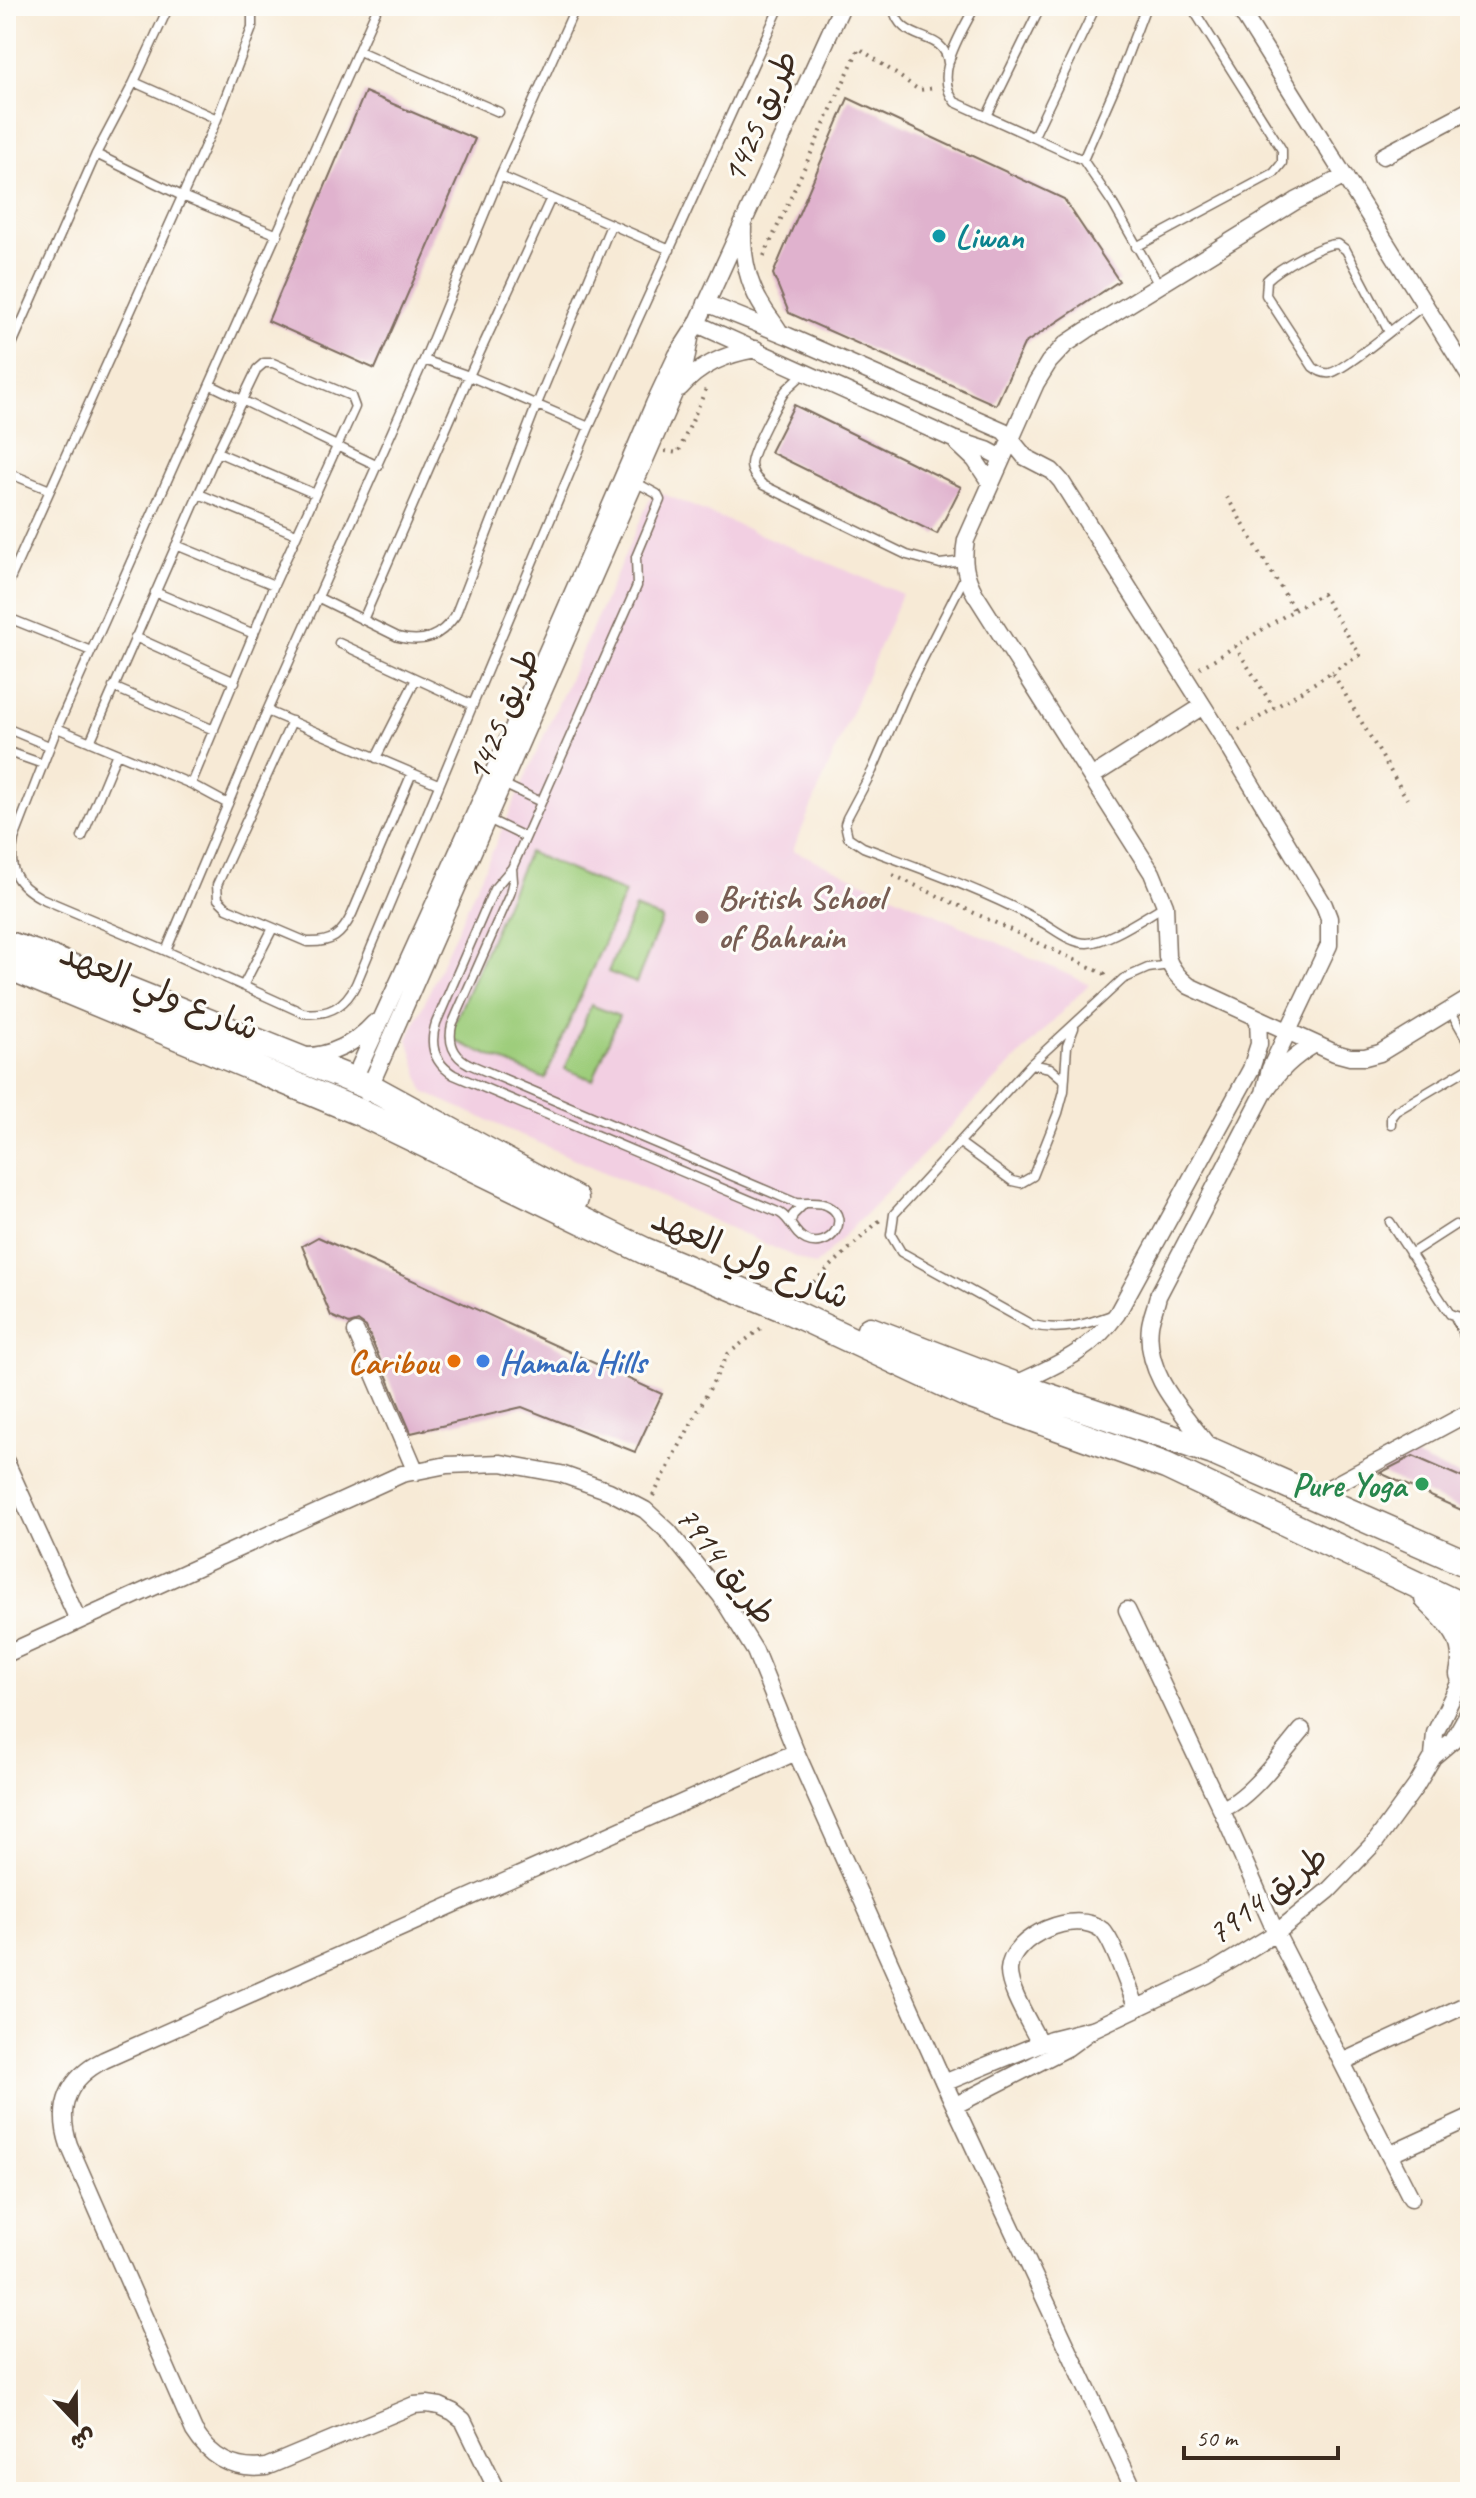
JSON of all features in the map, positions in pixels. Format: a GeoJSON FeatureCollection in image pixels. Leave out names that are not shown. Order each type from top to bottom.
{"type":"FeatureCollection","features":[{"type":"Feature","properties":{"kind":"main road","name":"شارع ولي العهد"},"geometry":{"type":"LineString","coordinates":[[6,944],[362,1083],[654,1241],[839,1326],[1213,1452],[1470,1565]]}},
{"type":"Feature","properties":{"kind":"main road","name":"شارع ولي العهد"},"geometry":{"type":"LineString","coordinates":[[6,965],[350,1108],[645,1251],[790,1305]]}},
{"type":"Feature","properties":{"kind":"main road","name":"شارع ولي العهد"},"geometry":{"type":"LineString","coordinates":[[839,1326],[966,1394],[1166,1466],[1470,1610]]}},
{"type":"Feature","properties":{"kind":"main road"},"geometry":{"type":"LineString","coordinates":[[1414,1584],[1454,1624],[1463,1641],[1466,1667]]}},
{"type":"Feature","properties":{"kind":"street","name":"طريق 1425"},"geometry":{"type":"LineString","coordinates":[[350,1108],[635,482],[673,396],[706,303],[842,6]]}},
{"type":"Feature","properties":{"kind":"street"},"geometry":{"type":"LineString","coordinates":[[1238,6],[1470,377]]}},
{"type":"Feature","properties":{"kind":"street"},"geometry":{"type":"LineString","coordinates":[[1383,156],[1470,110]]}},
{"type":"Feature","properties":{"kind":"street"},"geometry":{"type":"LineString","coordinates":[[1345,176],[1296,201],[1066,344],[1049,362],[1036,383],[1010,437],[966,540],[965,568],[1152,873],[1165,905],[1169,965],[1178,977],[1189,986],[1350,1057],[1380,1053],[1470,998]]}},
{"type":"Feature","properties":{"kind":"street"},"geometry":{"type":"LineString","coordinates":[[743,223],[742,242],[749,279],[756,296],[784,334],[778,360]]}},
{"type":"Feature","properties":{"kind":"street"},"geometry":{"type":"LineString","coordinates":[[706,303],[1004,431],[1019,452],[1052,471],[1061,481],[1224,739],[1329,918],[1329,945],[1270,1069],[1264,1093]]}},
{"type":"Feature","properties":{"kind":"street","name":"طريق 1425"},"geometry":{"type":"LineString","coordinates":[[498,782],[654,404],[677,355],[694,331]]}},
{"type":"Feature","properties":{"kind":"street"},"geometry":{"type":"LineString","coordinates":[[694,331],[756,349],[953,439],[1002,458]]}},
{"type":"Feature","properties":{"kind":"street"},"geometry":{"type":"LineString","coordinates":[[673,396],[694,374],[718,359],[756,349]]}},
{"type":"Feature","properties":{"kind":"street"},"geometry":{"type":"LineString","coordinates":[[953,439],[975,460],[991,484]]}},
{"type":"Feature","properties":{"kind":"street"},"geometry":{"type":"LineString","coordinates":[[1091,777],[1203,706]]}},
{"type":"Feature","properties":{"kind":"street","name":"طريق 1425"},"geometry":{"type":"LineString","coordinates":[[362,1083],[381,1016],[482,816]]}},
{"type":"Feature","properties":{"kind":"street"},"geometry":{"type":"LineString","coordinates":[[292,1055],[311,1056],[331,1052],[358,1038],[381,1016]]}},
{"type":"Feature","properties":{"kind":"street"},"geometry":{"type":"LineString","coordinates":[[1014,1385],[1082,1352],[1117,1314],[1251,1069],[1259,1044],[1258,1018]]}},
{"type":"Feature","properties":{"kind":"street"},"geometry":{"type":"LineString","coordinates":[[1213,1452],[1162,1386],[1151,1357],[1150,1326],[1158,1296],[1264,1093],[1277,1073],[1315,1044]]}},
{"type":"Feature","properties":{"kind":"street"},"geometry":{"type":"LineString","coordinates":[[1134,1284],[1158,1296]]}},
{"type":"Feature","properties":{"kind":"street"},"geometry":{"type":"LineString","coordinates":[[356,1332],[416,1472]]}},
{"type":"Feature","properties":{"kind":"street"},"geometry":{"type":"LineString","coordinates":[[1314,1496],[1470,1412]]}},
{"type":"Feature","properties":{"kind":"street"},"geometry":{"type":"LineString","coordinates":[[6,1462],[78,1620]]}},
{"type":"Feature","properties":{"kind":"street","name":"طريق 7914"},"geometry":{"type":"LineString","coordinates":[[6,1654],[402,1474],[447,1465],[501,1463],[561,1474],[609,1491],[645,1510],[669,1532],[721,1596],[749,1640],[944,2083],[1135,2492]]}},
{"type":"Feature","properties":{"kind":"street"},"geometry":{"type":"LineString","coordinates":[[1127,1610],[1276,1933],[1411,2198]]}},
{"type":"Feature","properties":{"kind":"street","name":"طريق 7914"},"geometry":{"type":"LineString","coordinates":[[1433,1757],[1435,1733],[1466,1667]]}},
{"type":"Feature","properties":{"kind":"street","name":"طريق 7914"},"geometry":{"type":"LineString","coordinates":[[956,2105],[1067,2048],[1095,2028],[1207,1975],[1276,1933],[1329,1890],[1361,1858],[1396,1814],[1433,1757],[1453,1740],[1470,1710]]}},
{"type":"Feature","properties":{"kind":"street"},"geometry":{"type":"LineString","coordinates":[[1221,1809],[1235,1803],[1246,1793],[1302,1730]]}},
{"type":"Feature","properties":{"kind":"street"},"geometry":{"type":"LineString","coordinates":[[498,2492],[463,2420],[440,2406],[427,2404],[401,2410],[266,2467],[237,2467],[212,2454],[194,2431],[69,2145],[64,2131],[65,2102],[79,2076],[104,2060],[796,1752]]}},
{"type":"Feature","properties":{"kind":"street"},"geometry":{"type":"LineString","coordinates":[[1040,2044],[1009,1971],[1014,1953],[1025,1941],[1067,1922],[1089,1921],[1103,1931],[1137,2008]]}},
{"type":"Feature","properties":{"kind":"street"},"geometry":{"type":"LineString","coordinates":[[1342,2062],[1470,2003]]}},
{"type":"Feature","properties":{"kind":"street","name":"طريق 7914"},"geometry":{"type":"LineString","coordinates":[[944,2083],[1072,2032],[1095,2028]]}},
{"type":"Feature","properties":{"kind":"street"},"geometry":{"type":"LineString","coordinates":[[1389,2155],[1470,2118]]}},
{"type":"Feature","properties":{"kind":"lane"},"geometry":{"type":"LineString","coordinates":[[6,358],[96,154],[169,6]]}},
{"type":"Feature","properties":{"kind":"lane"},"geometry":{"type":"LineString","coordinates":[[6,588],[217,119],[252,28],[252,6]]}},
{"type":"Feature","properties":{"kind":"lane"},"geometry":{"type":"LineString","coordinates":[[378,6],[49,746],[10,857],[14,874],[25,889],[41,898],[303,1013],[316,1015],[341,1006],[350,996],[589,427],[780,6]]}},
{"type":"Feature","properties":{"kind":"lane"},"geometry":{"type":"LineString","coordinates":[[166,951],[267,711],[378,466],[500,176],[576,6]]}},
{"type":"Feature","properties":{"kind":"lane"},"geometry":{"type":"LineString","coordinates":[[893,6],[895,17],[907,32],[939,43],[947,56],[946,83],[955,102],[1083,160],[1113,204],[1160,287]]}},
{"type":"Feature","properties":{"kind":"lane"},"geometry":{"type":"LineString","coordinates":[[948,63],[975,6]]}},
{"type":"Feature","properties":{"kind":"lane"},"geometry":{"type":"LineString","coordinates":[[987,116],[1041,6]]}},
{"type":"Feature","properties":{"kind":"lane"},"geometry":{"type":"LineString","coordinates":[[1034,136],[1096,6]]}},
{"type":"Feature","properties":{"kind":"lane"},"geometry":{"type":"LineString","coordinates":[[1083,160],[1146,6]]}},
{"type":"Feature","properties":{"kind":"lane"},"geometry":{"type":"LineString","coordinates":[[1136,247],[1274,173],[1282,163],[1282,150],[1191,6]]}},
{"type":"Feature","properties":{"kind":"lane"},"geometry":{"type":"LineString","coordinates":[[359,51],[499,112]]}},
{"type":"Feature","properties":{"kind":"lane"},"geometry":{"type":"LineString","coordinates":[[134,82],[217,119]]}},
{"type":"Feature","properties":{"kind":"lane"},"geometry":{"type":"LineString","coordinates":[[96,154],[182,196],[278,235]]}},
{"type":"Feature","properties":{"kind":"lane"},"geometry":{"type":"LineString","coordinates":[[500,176],[670,250]]}},
{"type":"Feature","properties":{"kind":"lane"},"geometry":{"type":"LineString","coordinates":[[363,620],[469,376],[551,198]]}},
{"type":"Feature","properties":{"kind":"lane"},"geometry":{"type":"LineString","coordinates":[[317,597],[398,637],[411,640],[424,640],[448,627],[611,225]]}},
{"type":"Feature","properties":{"kind":"lane"},"geometry":{"type":"LineString","coordinates":[[1389,332],[1346,250],[1338,244],[1324,246],[1267,280],[1266,295],[1313,367],[1331,373],[1389,332],[1425,304]]}},
{"type":"Feature","properties":{"kind":"lane"},"geometry":{"type":"LineString","coordinates":[[424,360],[589,427]]}},
{"type":"Feature","properties":{"kind":"lane"},"geometry":{"type":"LineString","coordinates":[[90,742],[217,452],[257,369],[268,362],[351,396],[355,407],[296,534],[191,784]]}},
{"type":"Feature","properties":{"kind":"lane"},"geometry":{"type":"LineString","coordinates":[[805,372],[777,404],[753,456],[752,469],[758,481],[907,555],[965,568],[872,771],[847,818],[848,837],[863,847],[982,893],[1078,942],[1097,941],[1165,905]]}},
{"type":"Feature","properties":{"kind":"lane"},"geometry":{"type":"LineString","coordinates":[[211,385],[378,466]]}},
{"type":"Feature","properties":{"kind":"lane"},"geometry":{"type":"LineString","coordinates":[[217,452],[315,494]]}},
{"type":"Feature","properties":{"kind":"lane"},"geometry":{"type":"LineString","coordinates":[[6,472],[50,490]]}},
{"type":"Feature","properties":{"kind":"lane"},"geometry":{"type":"LineString","coordinates":[[512,868],[510,894],[452,1025],[450,1040],[457,1055],[483,1070],[796,1203],[818,1203],[832,1208],[838,1219],[833,1236],[822,1242],[807,1241],[780,1213],[454,1075],[439,1062],[432,1044],[436,1023],[494,889],[512,868],[637,586],[636,557],[660,500],[657,494],[635,482]]}},
{"type":"Feature","properties":{"kind":"lane"},"geometry":{"type":"LineString","coordinates":[[199,494],[296,534]]}},
{"type":"Feature","properties":{"kind":"lane"},"geometry":{"type":"LineString","coordinates":[[176,545],[274,585]]}},
{"type":"Feature","properties":{"kind":"lane"},"geometry":{"type":"LineString","coordinates":[[155,592],[254,634]]}},
{"type":"Feature","properties":{"kind":"lane"},"geometry":{"type":"LineString","coordinates":[[6,617],[91,651]]}},
{"type":"Feature","properties":{"kind":"lane"},"geometry":{"type":"LineString","coordinates":[[135,637],[235,682]]}},
{"type":"Feature","properties":{"kind":"lane"},"geometry":{"type":"LineString","coordinates":[[339,643],[473,705]]}},
{"type":"Feature","properties":{"kind":"lane"},"geometry":{"type":"LineString","coordinates":[[376,758],[416,679]]}},
{"type":"Feature","properties":{"kind":"lane"},"geometry":{"type":"LineString","coordinates":[[113,687],[214,730]]}},
{"type":"Feature","properties":{"kind":"lane"},"geometry":{"type":"LineString","coordinates":[[267,711],[438,784]]}},
{"type":"Feature","properties":{"kind":"lane"},"geometry":{"type":"LineString","coordinates":[[292,721],[216,892],[227,908],[273,928],[307,942],[322,942],[335,937],[346,927],[412,773]]}},
{"type":"Feature","properties":{"kind":"lane"},"geometry":{"type":"LineString","coordinates":[[6,728],[49,746]]}},
{"type":"Feature","properties":{"kind":"lane"},"geometry":{"type":"LineString","coordinates":[[57,728],[191,784],[228,804]]}},
{"type":"Feature","properties":{"kind":"lane"},"geometry":{"type":"LineString","coordinates":[[6,751],[43,764]]}},
{"type":"Feature","properties":{"kind":"lane"},"geometry":{"type":"LineString","coordinates":[[82,837],[117,753]]}},
{"type":"Feature","properties":{"kind":"lane"},"geometry":{"type":"LineString","coordinates":[[498,782],[541,802]]}},
{"type":"Feature","properties":{"kind":"lane"},"geometry":{"type":"LineString","coordinates":[[482,816],[525,837]]}},
{"type":"Feature","properties":{"kind":"lane"},"geometry":{"type":"LineString","coordinates":[[243,986],[273,928]]}},
{"type":"Feature","properties":{"kind":"lane"},"geometry":{"type":"LineString","coordinates":[[1117,1314],[1072,1328],[1032,1325],[901,1252],[891,1235],[894,1214],[1031,1064],[1075,1025],[1111,987],[1148,968],[1169,965]]}},
{"type":"Feature","properties":{"kind":"lane"},"geometry":{"type":"LineString","coordinates":[[1450,1010],[1470,1045]]}},
{"type":"Feature","properties":{"kind":"lane"},"geometry":{"type":"LineString","coordinates":[[960,1143],[1012,1181],[1021,1183],[1030,1180],[1058,1113],[1065,1080],[1067,1046],[1075,1025]]}},
{"type":"Feature","properties":{"kind":"lane"},"geometry":{"type":"LineString","coordinates":[[1031,1064],[1050,1068],[1065,1080]]}},
{"type":"Feature","properties":{"kind":"lane"},"geometry":{"type":"LineString","coordinates":[[1391,1124],[1391,1117],[1396,1111],[1470,1067]]}},
{"type":"Feature","properties":{"kind":"lane"},"geometry":{"type":"LineString","coordinates":[[791,1221],[804,1204]]}},
{"type":"Feature","properties":{"kind":"lane"},"geometry":{"type":"LineString","coordinates":[[1390,1222],[1447,1311],[1455,1317],[1470,1348]]}},
{"type":"Feature","properties":{"kind":"lane"},"geometry":{"type":"LineString","coordinates":[[1410,1254],[1455,1225]]}},
{"type":"Feature","properties":{"kind":"lane"},"geometry":{"type":"LineString","coordinates":[[1455,1317],[1470,1312]]}},
{"type":"Feature","properties":{"kind":"path"},"geometry":{"type":"LineString","coordinates":[[1227,497],[1294,610]]}},
{"type":"Feature","properties":{"kind":"path"},"geometry":{"type":"LineString","coordinates":[[1185,678],[1322,594],[1360,655],[1224,739]]}},
{"type":"Feature","properties":{"kind":"path"},"geometry":{"type":"LineString","coordinates":[[1235,646],[1274,708]]}},
{"type":"Feature","properties":{"kind":"path"},"geometry":{"type":"LineString","coordinates":[[1332,672],[1407,799]]}},
{"type":"Feature","properties":{"kind":"path"},"geometry":{"type":"LineString","coordinates":[[885,872],[1105,974],[1095,986]]}},
{"type":"Feature","properties":{"kind":"path"},"geometry":{"type":"LineString","coordinates":[[645,1510],[728,1354],[790,1305],[887,1213]]}},
{"type":"Feature","properties":{"kind":"shaded area","name":"British School of Bahrain"},"geometry":{"type":"Polygon","coordinates":[[[654,490],[902,594],[793,850],[1089,984],[815,1266],[424,1092],[408,1039],[654,490]]]}},
{"type":"Feature","properties":{"kind":"green space"},"geometry":{"type":"Polygon","coordinates":[[[528,852],[625,893],[545,1079],[448,1038],[528,852]]]}},
{"type":"Feature","properties":{"kind":"green space"},"geometry":{"type":"Polygon","coordinates":[[[635,908],[662,919],[636,983],[608,972],[635,908]]]}},
{"type":"Feature","properties":{"kind":"green space"},"geometry":{"type":"Polygon","coordinates":[[[591,1005],[619,1016],[593,1080],[565,1069],[591,1005]]]}},
{"type":"Feature","properties":{"kind":"building"},"geometry":{"type":"Polygon","coordinates":[[[365,92],[475,139],[375,369],[268,321],[365,92]]]}},
{"type":"Feature","properties":{"kind":"building","name":"Liwan"},"geometry":{"type":"Polygon","coordinates":[[[848,98],[1064,199],[1119,281],[1024,344],[996,405],[789,313],[773,274],[848,98]]]}},
{"type":"Feature","properties":{"kind":"building"},"geometry":{"type":"Polygon","coordinates":[[[794,405],[961,487],[937,534],[770,452],[794,405]]]}},
{"type":"Feature","properties":{"kind":"building","name":"Hamala Hills"},"geometry":{"type":"Polygon","coordinates":[[[318,1237],[662,1394],[635,1452],[522,1407],[411,1433],[366,1327],[358,1321],[349,1324],[331,1316],[302,1246],[318,1237]]]}},
{"type":"Feature","properties":{"kind":"building"},"geometry":{"type":"Polygon","coordinates":[[[1413,1456],[1470,1481],[1470,1514],[1380,1473],[1413,1456]]]}},
{"type":"Feature","properties":{"kind":"place","name":"Liwan"},"geometry":{"type":"Point","coordinates":[939,236]}},
{"type":"Feature","properties":{"kind":"place","name":"British School of Bahrain"},"geometry":{"type":"Point","coordinates":[702,917]}},
{"type":"Feature","properties":{"kind":"place","name":"Caribou"},"geometry":{"type":"Point","coordinates":[454,1361]}},
{"type":"Feature","properties":{"kind":"place","name":"Hamala Hills"},"geometry":{"type":"Point","coordinates":[483,1361]}},
{"type":"Feature","properties":{"kind":"place","name":"Pure Yoga"},"geometry":{"type":"Point","coordinates":[1422,1484]}}]}
